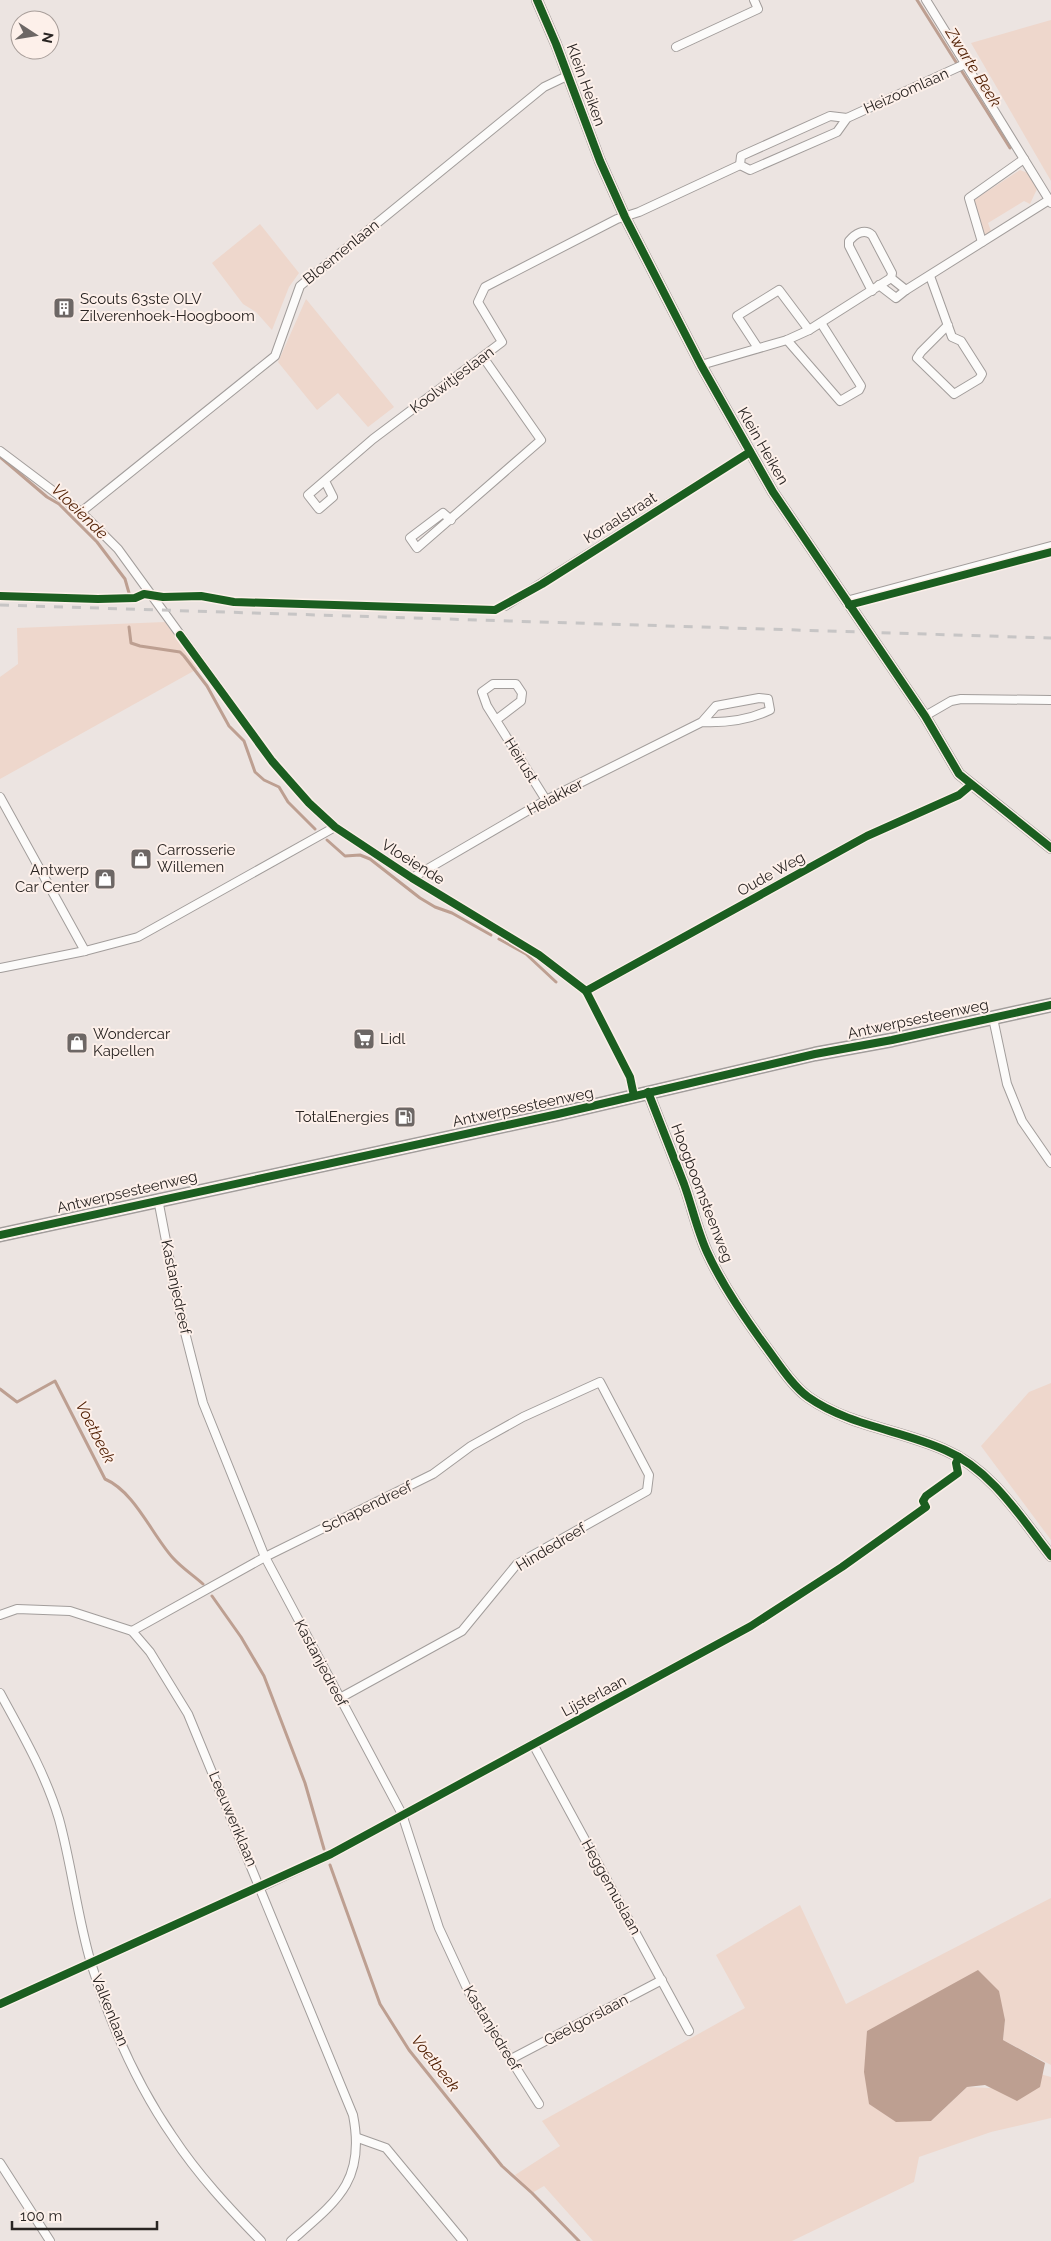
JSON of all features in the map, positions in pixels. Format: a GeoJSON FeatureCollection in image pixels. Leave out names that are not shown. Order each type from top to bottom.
{"type":"FeatureCollection","features":[{"type":"Feature","properties":{"kind":"main road","name":"Antwerpsesteenweg"},"geometry":{"type":"LineString","coordinates":[[0,1235],[158,1199],[558,1114],[815,1054],[892,1040],[1051,1005]]}},
{"type":"Feature","properties":{"kind":"street","name":"Klein Heiken"},"geometry":{"type":"LineString","coordinates":[[537,0],[600,161],[625,217],[701,365],[750,452],[846,601],[925,716],[959,774],[1051,848]]}},
{"type":"Feature","properties":{"kind":"street"},"geometry":{"type":"LineString","coordinates":[[676,47],[758,9],[754,0]]}},
{"type":"Feature","properties":{"kind":"street"},"geometry":{"type":"LineString","coordinates":[[879,285],[896,298],[982,242],[1050,201],[926,0]]}},
{"type":"Feature","properties":{"kind":"street","name":"Heizoomlaan"},"geometry":{"type":"LineString","coordinates":[[625,217],[740,166],[750,170],[837,132],[847,118],[965,64]]}},
{"type":"Feature","properties":{"kind":"street","name":"Bloemenlaan"},"geometry":{"type":"LineString","coordinates":[[81,512],[275,356],[300,286],[544,86],[567,76]]}},
{"type":"Feature","properties":{"kind":"street","name":"Heizoomlaan"},"geometry":{"type":"LineString","coordinates":[[740,166],[742,156],[830,116],[847,118]]}},
{"type":"Feature","properties":{"kind":"street"},"geometry":{"type":"LineString","coordinates":[[982,242],[968,198],[1024,160]]}},
{"type":"Feature","properties":{"kind":"street","name":"Koolwitjeslaan"},"geometry":{"type":"LineString","coordinates":[[325,481],[373,439],[502,342],[478,302],[485,287],[617,218],[625,217]]}},
{"type":"Feature","properties":{"kind":"street"},"geometry":{"type":"LineString","coordinates":[[872,291],[850,246],[849,241],[852,238],[863,231],[868,231],[872,235],[892,273],[891,278]]}},
{"type":"Feature","properties":{"kind":"street"},"geometry":{"type":"LineString","coordinates":[[930,276],[952,337],[961,341],[982,374],[979,378],[954,394],[917,358],[948,326]]}},
{"type":"Feature","properties":{"kind":"street"},"geometry":{"type":"LineString","coordinates":[[701,365],[787,340],[809,330],[891,278]]}},
{"type":"Feature","properties":{"kind":"street"},"geometry":{"type":"LineString","coordinates":[[891,278],[906,290]]}},
{"type":"Feature","properties":{"kind":"street"},"geometry":{"type":"LineString","coordinates":[[758,348],[737,316],[779,290],[809,330]]}},
{"type":"Feature","properties":{"kind":"street"},"geometry":{"type":"LineString","coordinates":[[787,340],[840,401],[858,390],[861,386],[821,323]]}},
{"type":"Feature","properties":{"kind":"street"},"geometry":{"type":"LineString","coordinates":[[450,520],[444,513],[410,538],[417,548],[450,520],[541,440],[483,357]]}},
{"type":"Feature","properties":{"kind":"street","name":"Vloeiende"},"geometry":{"type":"LineString","coordinates":[[0,451],[81,512],[118,549],[272,761],[308,803],[334,827],[412,878],[539,955],[586,991],[630,1077],[634,1096]]}},
{"type":"Feature","properties":{"kind":"street","name":"Koraalstraat"},"geometry":{"type":"LineString","coordinates":[[505,606],[750,452]]}},
{"type":"Feature","properties":{"kind":"street"},"geometry":{"type":"LineString","coordinates":[[846,601],[1051,546]]}},
{"type":"Feature","properties":{"kind":"street","name":"Heirust"},"geometry":{"type":"LineString","coordinates":[[496,720],[521,701],[522,693],[516,684],[493,684],[482,692],[487,706],[546,800]]}},
{"type":"Feature","properties":{"kind":"street","name":"Heiakker"},"geometry":{"type":"LineString","coordinates":[[412,878],[546,800],[702,722],[716,706],[759,698],[768,699],[770,710],[761,714],[722,722],[702,722]]}},
{"type":"Feature","properties":{"kind":"street"},"geometry":{"type":"LineString","coordinates":[[925,716],[950,701],[961,699],[1051,700]]}},
{"type":"Feature","properties":{"kind":"street","name":"Oude Weg"},"geometry":{"type":"LineString","coordinates":[[586,991],[867,836],[960,794],[971,785]]}},
{"type":"Feature","properties":{"kind":"street"},"geometry":{"type":"LineString","coordinates":[[0,797],[85,951]]}},
{"type":"Feature","properties":{"kind":"street"},"geometry":{"type":"LineString","coordinates":[[0,968],[85,951],[138,937],[334,827]]}},
{"type":"Feature","properties":{"kind":"street"},"geometry":{"type":"LineString","coordinates":[[993,1018],[1007,1084],[1022,1121],[1051,1163]]}},
{"type":"Feature","properties":{"kind":"street","name":"Hoogboomsteenweg"},"geometry":{"type":"LineString","coordinates":[[648,1092],[710,1259],[722,1282],[752,1327],[801,1390],[834,1413],[926,1441],[959,1457],[976,1469],[1000,1492],[1051,1556]]}},
{"type":"Feature","properties":{"kind":"street","name":"Kastanjedreef"},"geometry":{"type":"LineString","coordinates":[[158,1199],[179,1309],[203,1403],[265,1557],[402,1814],[439,1928],[471,1997],[539,2104]]}},
{"type":"Feature","properties":{"kind":"street","name":"Schapendreef"},"geometry":{"type":"LineString","coordinates":[[132,1631],[265,1557],[434,1474],[472,1446],[514,1422],[600,1382]]}},
{"type":"Feature","properties":{"kind":"street","name":"Hindedreef"},"geometry":{"type":"LineString","coordinates":[[340,1698],[462,1632],[517,1564],[648,1492],[649,1475],[600,1382]]}},
{"type":"Feature","properties":{"kind":"street","name":"Lijsterlaan"},"geometry":{"type":"LineString","coordinates":[[261,1887],[331,1854],[751,1626],[842,1568],[926,1507]]}},
{"type":"Feature","properties":{"kind":"street"},"geometry":{"type":"LineString","coordinates":[[0,1615],[17,1609],[70,1611],[132,1631]]}},
{"type":"Feature","properties":{"kind":"street","name":"Leeuweriklaan"},"geometry":{"type":"LineString","coordinates":[[132,1631],[150,1652],[188,1714],[261,1887],[353,2115],[358,2138],[355,2163],[346,2186],[324,2212],[291,2241]]}},
{"type":"Feature","properties":{"kind":"street","name":"Valkenlaan"},"geometry":{"type":"LineString","coordinates":[[0,1692],[34,1755],[59,1819],[78,1913],[91,1963],[110,2016],[140,2081],[172,2137],[220,2198],[261,2241]]}},
{"type":"Feature","properties":{"kind":"street","name":"Heggemuslaan"},"geometry":{"type":"LineString","coordinates":[[533,1744],[689,2031]]}},
{"type":"Feature","properties":{"kind":"street","name":"Geelgorslaan"},"geometry":{"type":"LineString","coordinates":[[510,2059],[662,1980]]}},
{"type":"Feature","properties":{"kind":"street"},"geometry":{"type":"LineString","coordinates":[[358,2138],[386,2148],[463,2241]]}},
{"type":"Feature","properties":{"kind":"street"},"geometry":{"type":"LineString","coordinates":[[0,2163],[50,2241]]}},
{"type":"Feature","properties":{"kind":"shaded area"},"geometry":{"type":"Polygon","coordinates":[[[1051,20],[1051,181],[971,43],[1051,20]]]}},
{"type":"Feature","properties":{"kind":"shaded area"},"geometry":{"type":"Polygon","coordinates":[[[1020,170],[1028,173],[1037,189],[1030,204],[1024,201],[988,223],[991,231],[985,235],[974,200],[1020,170]]]}},
{"type":"Feature","properties":{"kind":"shaded area"},"geometry":{"type":"Polygon","coordinates":[[[260,224],[299,273],[289,287],[272,330],[256,312],[243,304],[212,263],[260,224]]]}},
{"type":"Feature","properties":{"kind":"shaded area"},"geometry":{"type":"Polygon","coordinates":[[[306,299],[394,407],[368,427],[338,393],[317,410],[278,362],[306,299]]]}},
{"type":"Feature","properties":{"kind":"shaded area"},"geometry":{"type":"Polygon","coordinates":[[[165,622],[199,668],[0,779],[0,677],[18,664],[17,628],[165,622]]]}},
{"type":"Feature","properties":{"kind":"shaded area"},"geometry":{"type":"Polygon","coordinates":[[[1051,1383],[1051,1540],[981,1446],[1029,1392],[1051,1383]]]}},
{"type":"Feature","properties":{"kind":"shaded area"},"geometry":{"type":"Polygon","coordinates":[[[1051,1898],[1051,2065],[1003,2040],[1005,2020],[931,2121],[967,2087],[1011,2089],[1040,2074],[1051,2077],[1051,2118],[991,2132],[919,2157],[914,2182],[792,2241],[593,2241],[544,2186],[532,2193],[515,2175],[560,2146],[542,2121],[745,2008],[716,1955],[800,1905],[846,2004],[1051,1898]]]}},
{"type":"Feature","properties":{"kind":"shaded area"},"geometry":{"type":"Polygon","coordinates":[[[978,1970],[999,1991],[1005,2020],[1003,2040],[1045,2063],[1040,2087],[1017,2101],[985,2085],[967,2087],[931,2121],[896,2122],[869,2104],[864,2072],[867,2031],[978,1970]]]}},
{"type":"Feature","properties":{"kind":"waterway","name":"Zwarte Beek"},"geometry":{"type":"LineString","coordinates":[[917,0],[1010,148]]}},
{"type":"Feature","properties":{"kind":"waterway","name":"Vloeiende"},"geometry":{"type":"LineString","coordinates":[[0,457],[47,497],[59,504],[97,542],[125,579],[129,593]]}},
{"type":"Feature","properties":{"kind":"waterway","name":"Vloeiende"},"geometry":{"type":"LineString","coordinates":[[129,627],[131,643],[180,652],[184,656],[207,686],[229,726],[244,741],[255,772],[264,780],[279,787],[288,802],[315,829]]}},
{"type":"Feature","properties":{"kind":"waterway","name":"Vloeiende"},"geometry":{"type":"LineString","coordinates":[[327,840],[345,856],[360,855],[370,859],[420,898],[491,935]]}},
{"type":"Feature","properties":{"kind":"waterway","name":"Vloeiende"},"geometry":{"type":"LineString","coordinates":[[499,939],[526,954],[556,982]]}},
{"type":"Feature","properties":{"kind":"waterway","name":"Voetbeek"},"geometry":{"type":"LineString","coordinates":[[0,1389],[17,1402],[55,1381],[105,1479],[116,1485],[125,1494],[165,1549],[180,1565],[203,1584]]}},
{"type":"Feature","properties":{"kind":"waterway","name":"Voetbeek"},"geometry":{"type":"LineString","coordinates":[[212,1596],[241,1637],[264,1676],[305,1783],[324,1849]]}},
{"type":"Feature","properties":{"kind":"waterway","name":"Voetbeek"},"geometry":{"type":"LineString","coordinates":[[330,1865],[380,2004],[409,2050],[502,2166],[532,2193],[579,2241]]}},
{"type":"Feature","properties":{"kind":"railway"},"geometry":{"type":"LineString","coordinates":[[0,605],[1051,638]]}},
{"type":"Feature","properties":{"kind":"cycle path"},"geometry":{"type":"LineString","coordinates":[[537,0],[556,44],[600,161],[625,217],[701,365],[773,492],[925,716],[959,774],[1051,848]]}},
{"type":"Feature","properties":{"kind":"cycle path"},"geometry":{"type":"LineString","coordinates":[[0,596],[98,599],[135,598],[144,594],[163,597],[201,596],[234,602],[495,610],[542,584],[750,452]]}},
{"type":"Feature","properties":{"kind":"cycle path"},"geometry":{"type":"LineString","coordinates":[[849,605],[1051,552]]}},
{"type":"Feature","properties":{"kind":"cycle path"},"geometry":{"type":"LineString","coordinates":[[180,635],[272,761],[309,803],[335,827],[412,878],[539,955],[586,991],[630,1077],[634,1096]]}},
{"type":"Feature","properties":{"kind":"cycle path"},"geometry":{"type":"LineString","coordinates":[[586,991],[867,836],[959,795],[971,785]]}},
{"type":"Feature","properties":{"kind":"cycle path"},"geometry":{"type":"LineString","coordinates":[[0,1235],[558,1114],[815,1054],[892,1040],[1051,1005]]}},
{"type":"Feature","properties":{"kind":"cycle path"},"geometry":{"type":"LineString","coordinates":[[648,1092],[684,1184],[703,1244],[713,1265],[743,1315],[792,1382],[808,1397],[841,1415],[928,1443],[962,1459],[991,1482],[1004,1496],[1051,1556]]}},
{"type":"Feature","properties":{"kind":"cycle path"},"geometry":{"type":"LineString","coordinates":[[0,2004],[331,1854],[751,1626],[842,1567],[926,1507],[923,1501],[926,1496],[958,1473],[956,1463],[959,1457]]}},
{"type":"Feature","properties":{"kind":"place","name":"Scouts 63ste OLV Zilverenhoek-Hoogboom"},"geometry":{"type":"Point","coordinates":[64,308]}},
{"type":"Feature","properties":{"kind":"place","name":"Carrosserie Willemen"},"geometry":{"type":"Point","coordinates":[141,859]}},
{"type":"Feature","properties":{"kind":"place","name":"Antwerp Car Center"},"geometry":{"type":"Point","coordinates":[105,879]}},
{"type":"Feature","properties":{"kind":"place","name":"Lidl"},"geometry":{"type":"Point","coordinates":[364,1039]}},
{"type":"Feature","properties":{"kind":"place","name":"Wondercar Kapellen"},"geometry":{"type":"Point","coordinates":[77,1043]}},
{"type":"Feature","properties":{"kind":"place","name":"TotalEnergies"},"geometry":{"type":"Point","coordinates":[405,1117]}}]}
